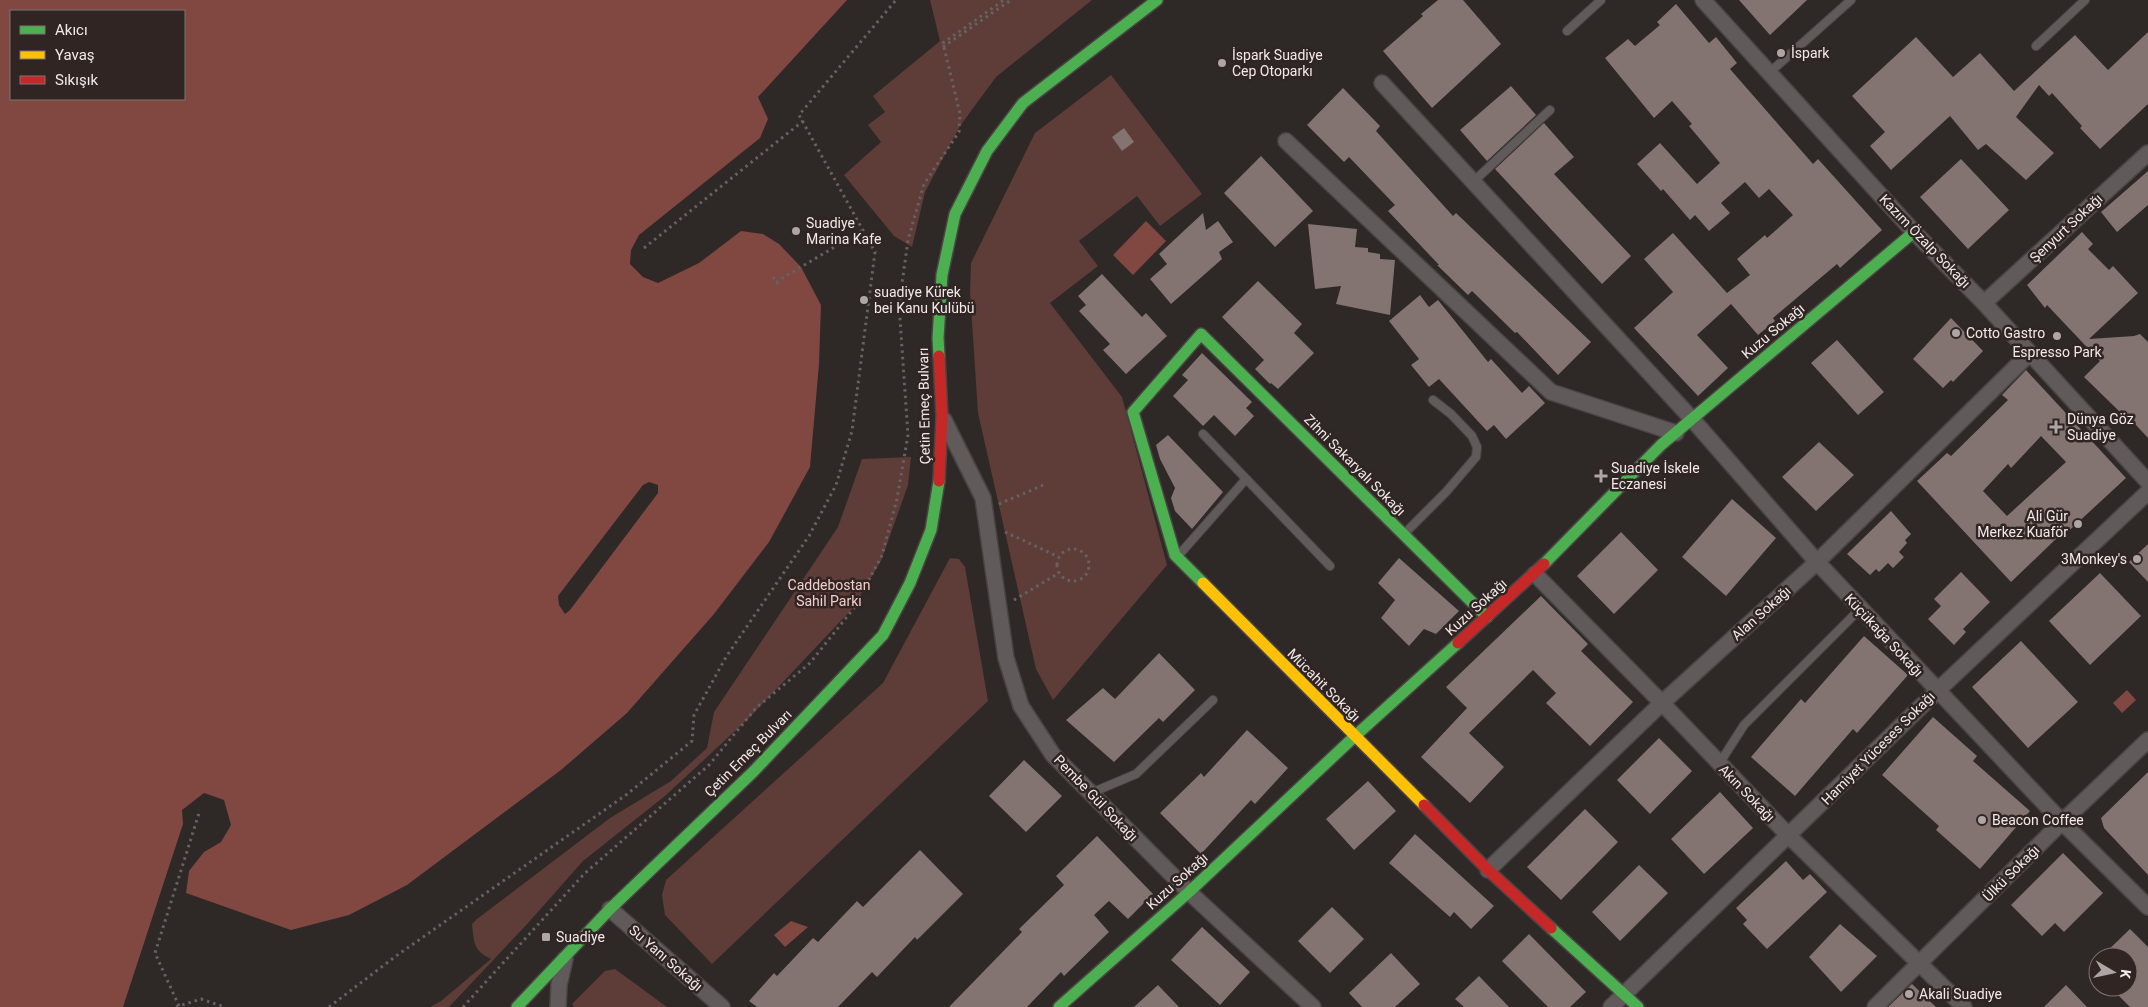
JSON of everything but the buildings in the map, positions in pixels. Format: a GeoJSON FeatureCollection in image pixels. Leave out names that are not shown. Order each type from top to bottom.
{"type":"FeatureCollection","features":[{"type":"Feature","properties":{"kind":"street","name":"Çetin Emeç Bulvarı"},"geometry":{"type":"LineString","coordinates":[[520,1006],[610,909],[753,772],[884,635],[910,583],[931,530],[940,474],[942,416],[938,338],[942,275],[956,214],[986,151],[1023,103],[1157,0]]}},
{"type":"Feature","properties":{"kind":"street","name":"Kazım Özalp Sokağı"},"geometry":{"type":"LineString","coordinates":[[1703,0],[1914,232],[1984,303],[2148,482]]}},
{"type":"Feature","properties":{"kind":"street","name":"Küçükağa Sokağı"},"geometry":{"type":"LineString","coordinates":[[1382,83],[1692,419],[1816,562],[2062,822],[2148,908]]}},
{"type":"Feature","properties":{"kind":"street"},"geometry":{"type":"LineString","coordinates":[[1286,142],[1551,392],[1676,432]]}},
{"type":"Feature","properties":{"kind":"street","name":"Şenyurt Sokağı"},"geometry":{"type":"LineString","coordinates":[[1984,303],[2148,153]]}},
{"type":"Feature","properties":{"kind":"street","name":"Kuzu Sokağı"},"geometry":{"type":"LineString","coordinates":[[1059,1007],[1189,892],[1534,574],[1676,432],[1914,232]]}},
{"type":"Feature","properties":{"kind":"street","name":"Zihni Sakaryalı Sokağı"},"geometry":{"type":"LineString","coordinates":[[1201,334],[1487,616]]}},
{"type":"Feature","properties":{"kind":"street","name":"Mücahit Sokağı"},"geometry":{"type":"LineString","coordinates":[[1201,334],[1133,412],[1175,556],[1354,738],[1488,870],[1638,1007]]}},
{"type":"Feature","properties":{"kind":"street","name":"Alan Sokağı"},"geometry":{"type":"LineString","coordinates":[[1488,870],[1662,703],[1816,562],[2030,353]]}},
{"type":"Feature","properties":{"kind":"street","name":"Pembe Gül Sokağı"},"geometry":{"type":"LineString","coordinates":[[942,416],[983,498],[1006,658],[1021,706],[1053,755],[1189,892],[1313,1007]]}},
{"type":"Feature","properties":{"kind":"street","name":"Hamiyet Yüceses Sokağı"},"geometry":{"type":"LineString","coordinates":[[1611,1007],[1937,690],[2148,492]]}},
{"type":"Feature","properties":{"kind":"street","name":"Akın Sokağı"},"geometry":{"type":"LineString","coordinates":[[1534,574],[1662,703],[1789,836],[1964,1007]]}},
{"type":"Feature","properties":{"kind":"street","name":"Ülkü Sokağı"},"geometry":{"type":"LineString","coordinates":[[1875,1007],[2062,822],[2148,740]]}},
{"type":"Feature","properties":{"kind":"street","name":"Su Yanı Sokağı"},"geometry":{"type":"LineString","coordinates":[[610,909],[722,1007]]}},
{"type":"Feature","properties":{"kind":"street"},"geometry":{"type":"LineString","coordinates":[[558,1007],[560,985],[566,958]]}},
{"type":"Feature","properties":{"kind":"lane"},"geometry":{"type":"LineString","coordinates":[[1567,31],[1601,0]]}},
{"type":"Feature","properties":{"kind":"lane"},"geometry":{"type":"LineString","coordinates":[[1770,74],[1850,0]]}},
{"type":"Feature","properties":{"kind":"lane"},"geometry":{"type":"LineString","coordinates":[[2036,46],[2085,0]]}},
{"type":"Feature","properties":{"kind":"lane"},"geometry":{"type":"LineString","coordinates":[[1472,182],[1550,110]]}},
{"type":"Feature","properties":{"kind":"lane"},"geometry":{"type":"LineString","coordinates":[[1404,534],[1446,492],[1476,457],[1477,447],[1472,436],[1451,414],[1433,400]]}},
{"type":"Feature","properties":{"kind":"lane"},"geometry":{"type":"LineString","coordinates":[[1203,434],[1330,566]]}},
{"type":"Feature","properties":{"kind":"lane"},"geometry":{"type":"LineString","coordinates":[[1177,558],[1246,479]]}},
{"type":"Feature","properties":{"kind":"lane"},"geometry":{"type":"LineString","coordinates":[[1719,764],[1744,725],[1860,608]]}},
{"type":"Feature","properties":{"kind":"lane"},"geometry":{"type":"LineString","coordinates":[[1091,793],[1136,774],[1213,700]]}},
{"type":"Feature","properties":{"kind":"path"},"geometry":{"type":"LineString","coordinates":[[329,1007],[404,951],[626,795],[692,741],[694,716],[722,665],[809,536],[836,485],[852,431],[875,252],[799,115],[896,0]]}},
{"type":"Feature","properties":{"kind":"path"},"geometry":{"type":"LineString","coordinates":[[463,1007],[584,874],[709,765],[756,708],[810,663],[854,608],[882,555],[897,499],[908,435],[899,305],[908,240],[924,184],[959,132],[960,114],[943,43],[1004,0]]}},
{"type":"Feature","properties":{"kind":"path"},"geometry":{"type":"LineString","coordinates":[[944,47],[1010,0]]}},
{"type":"Feature","properties":{"kind":"path"},"geometry":{"type":"LineString","coordinates":[[644,248],[803,122]]}},
{"type":"Feature","properties":{"kind":"path"},"geometry":{"type":"LineString","coordinates":[[776,282],[863,230]]}},
{"type":"Feature","properties":{"kind":"path"},"geometry":{"type":"LineString","coordinates":[[773,277],[780,287]]}},
{"type":"Feature","properties":{"kind":"path"},"geometry":{"type":"LineString","coordinates":[[986,517],[1046,484]]}},
{"type":"Feature","properties":{"kind":"path"},"geometry":{"type":"LineString","coordinates":[[986,517],[1059,557]]}},
{"type":"Feature","properties":{"kind":"path"},"geometry":{"type":"LineString","coordinates":[[1067,550],[1078,550],[1086,557],[1088,568],[1084,577],[1075,581],[1066,580],[1059,573],[1057,562],[1059,557],[1067,550]]}},
{"type":"Feature","properties":{"kind":"path"},"geometry":{"type":"LineString","coordinates":[[999,609],[1059,573]]}},
{"type":"Feature","properties":{"kind":"path"},"geometry":{"type":"LineString","coordinates":[[200,810],[155,953],[177,1006],[201,999],[225,1007]]}},
{"type":"Feature","properties":{"kind":"green space"},"geometry":{"type":"Polygon","coordinates":[[[930,0],[1092,0],[996,77],[960,126],[925,192],[912,247],[894,236],[844,175],[881,142],[868,125],[885,112],[873,96],[940,41],[930,0]]]}},
{"type":"Feature","properties":{"kind":"green space"},"geometry":{"type":"Polygon","coordinates":[[[1111,75],[1202,194],[1160,226],[1137,196],[1079,241],[1098,266],[1050,303],[1122,397],[1167,565],[1053,700],[1036,669],[978,413],[970,292],[971,263],[1035,133],[1111,75]]]}},
{"type":"Feature","properties":{"kind":"green space","name":"Caddebostan Sahil Parkı"},"geometry":{"type":"Polygon","coordinates":[[[911,457],[908,485],[881,561],[852,609],[748,719],[665,796],[583,861],[449,1007],[430,1007],[441,1001],[491,959],[485,956],[475,945],[472,924],[477,919],[610,818],[671,781],[707,748],[714,712],[838,527],[862,459],[911,457]]]}},
{"type":"Feature","properties":{"kind":"green space"},"geometry":{"type":"Polygon","coordinates":[[[950,558],[959,559],[965,567],[988,701],[712,964],[665,915],[662,895],[666,880],[883,683],[950,558]]]}},
{"type":"Feature","properties":{"kind":"green space"},"geometry":{"type":"Polygon","coordinates":[[[615,969],[667,1007],[574,1007],[572,1004],[605,971],[615,969]]]}},
{"type":"Feature","properties":{"kind":"shaded area"},"geometry":{"type":"Polygon","coordinates":[[[0,0],[847,0],[758,97],[768,119],[760,138],[639,235],[631,250],[630,264],[643,277],[658,283],[699,263],[741,231],[763,234],[779,244],[801,267],[821,305],[819,364],[810,467],[769,542],[714,614],[627,713],[561,770],[407,885],[349,915],[291,930],[186,893],[189,871],[204,852],[221,842],[231,825],[224,800],[204,793],[182,810],[183,824],[123,1007],[0,1007],[0,0]]]}},
{"type":"Feature","properties":{"kind":"shaded area"},"geometry":{"type":"Polygon","coordinates":[[[1146,221],[1166,241],[1133,275],[1113,255],[1146,221]]]}},
{"type":"Feature","properties":{"kind":"shaded area"},"geometry":{"type":"Polygon","coordinates":[[[2127,690],[2136,700],[2122,713],[2113,703],[2127,690]]]}},
{"type":"Feature","properties":{"kind":"shaded area"},"geometry":{"type":"Polygon","coordinates":[[[791,921],[808,927],[785,947],[774,935],[791,921]]]}},
{"type":"Feature","properties":{"kind":"pier"},"geometry":{"type":"Polygon","coordinates":[[[649,482],[658,485],[658,493],[570,610],[565,614],[559,605],[558,596],[643,485],[649,482]]]}},
{"type":"Feature","properties":{"kind":"traffic: fast"},"geometry":{"type":"LineString","coordinates":[[939,356],[938,338],[942,275],[955,214],[987,151],[1023,103],[1157,0]]}},
{"type":"Feature","properties":{"kind":"traffic: fast"},"geometry":{"type":"LineString","coordinates":[[1544,564],[1661,445],[1914,232]]}},
{"type":"Feature","properties":{"kind":"traffic: fast"},"geometry":{"type":"LineString","coordinates":[[1203,583],[1175,555],[1133,412],[1201,334],[1487,617]]}},
{"type":"Feature","properties":{"kind":"traffic: fast"},"geometry":{"type":"LineString","coordinates":[[517,1007],[610,909],[753,772],[883,635],[910,583],[931,530],[939,481]]}},
{"type":"Feature","properties":{"kind":"traffic: fast"},"geometry":{"type":"LineString","coordinates":[[1059,1007],[1189,892],[1354,737],[1458,643]]}},
{"type":"Feature","properties":{"kind":"traffic: fast"},"geometry":{"type":"LineString","coordinates":[[1551,928],[1638,1007]]}},
{"type":"Feature","properties":{"kind":"traffic: slow"},"geometry":{"type":"LineString","coordinates":[[1203,583],[1424,805]]}},
{"type":"Feature","properties":{"kind":"traffic: jam"},"geometry":{"type":"LineString","coordinates":[[939,356],[942,417],[939,481]]}},
{"type":"Feature","properties":{"kind":"traffic: jam"},"geometry":{"type":"LineString","coordinates":[[1458,643],[1544,564]]}},
{"type":"Feature","properties":{"kind":"traffic: jam"},"geometry":{"type":"LineString","coordinates":[[1424,805],[1488,870],[1551,928]]}},
{"type":"Feature","properties":{"kind":"place","name":"İspark"},"geometry":{"type":"Point","coordinates":[1781,53]}},
{"type":"Feature","properties":{"kind":"place","name":"İspark Suadiye Cep Otoparkı"},"geometry":{"type":"Point","coordinates":[1222,63]}},
{"type":"Feature","properties":{"kind":"place","name":"Suadiye Marina Kafe"},"geometry":{"type":"Point","coordinates":[796,231]}},
{"type":"Feature","properties":{"kind":"place","name":"suadiye Kürek bei Kanu Kulübü"},"geometry":{"type":"Point","coordinates":[864,300]}},
{"type":"Feature","properties":{"kind":"place","name":"Cotto Gastro"},"geometry":{"type":"Point","coordinates":[1956,333]}},
{"type":"Feature","properties":{"kind":"place","name":"Espresso Park"},"geometry":{"type":"Point","coordinates":[2057,336]}},
{"type":"Feature","properties":{"kind":"place","name":"Dünya Göz Suadiye"},"geometry":{"type":"Point","coordinates":[2056,427]}},
{"type":"Feature","properties":{"kind":"place","name":"Suadiye İskele Eczanesi"},"geometry":{"type":"Point","coordinates":[1601,476]}},
{"type":"Feature","properties":{"kind":"place","name":"Ali Gür Merkez Kuaför"},"geometry":{"type":"Point","coordinates":[2078,524]}},
{"type":"Feature","properties":{"kind":"place","name":"3Monkey's"},"geometry":{"type":"Point","coordinates":[2137,559]}},
{"type":"Feature","properties":{"kind":"place","name":"Beacon Coffee"},"geometry":{"type":"Point","coordinates":[1982,820]}},
{"type":"Feature","properties":{"kind":"place","name":"Suadiye"},"geometry":{"type":"Point","coordinates":[546,937]}},
{"type":"Feature","properties":{"kind":"place","name":"Akali Suadiye"},"geometry":{"type":"Point","coordinates":[1909,994]}}]}
